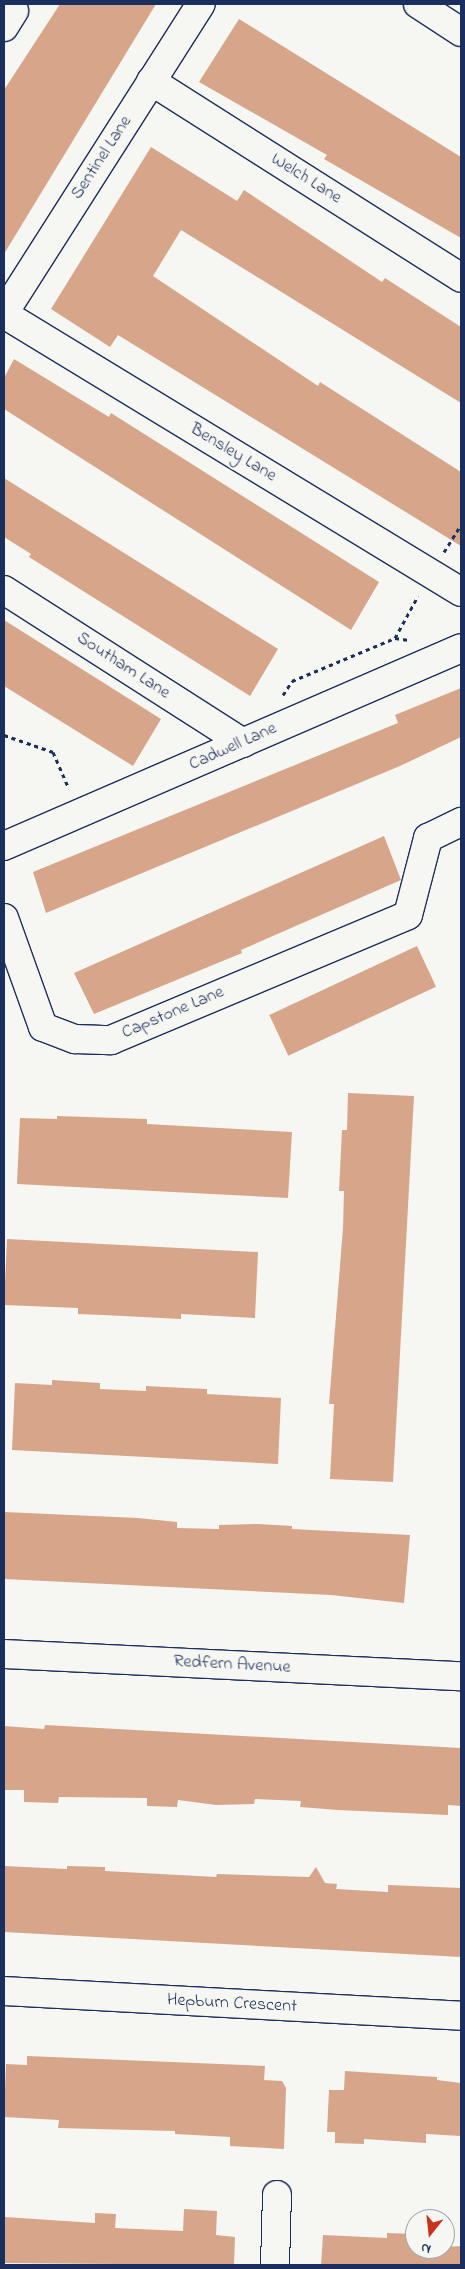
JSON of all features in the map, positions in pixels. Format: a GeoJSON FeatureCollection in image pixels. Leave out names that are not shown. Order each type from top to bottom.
{"type":"FeatureCollection","features":[{"type":"Feature","properties":{"kind":"street","name":"Sentinel Lane"},"geometry":{"type":"LineString","coordinates":[[4,313],[201,4]]}},
{"type":"Feature","properties":{"kind":"street"},"geometry":{"type":"LineString","coordinates":[[418,4],[460,30]]}},
{"type":"Feature","properties":{"kind":"street","name":"Welch Lane"},"geometry":{"type":"LineString","coordinates":[[152,81],[461,278]]}},
{"type":"Feature","properties":{"kind":"street","name":"Bensley Lane"},"geometry":{"type":"LineString","coordinates":[[4,313],[461,592]]}},
{"type":"Feature","properties":{"kind":"street","name":"Southam Lane"},"geometry":{"type":"LineString","coordinates":[[4,590],[243,743]]}},
{"type":"Feature","properties":{"kind":"street","name":"Cadwell Lane"},"geometry":{"type":"LineString","coordinates":[[4,846],[461,648]]}},
{"type":"Feature","properties":{"kind":"street","name":"Capstone Lane"},"geometry":{"type":"LineString","coordinates":[[4,918],[43,1027],[75,1039],[111,1040],[408,916],[428,838],[461,822]]}},
{"type":"Feature","properties":{"kind":"street","name":"Redfern Avenue"},"geometry":{"type":"LineString","coordinates":[[4,1654],[461,1676]]}},
{"type":"Feature","properties":{"kind":"street","name":"Hepburn Crescent"},"geometry":{"type":"LineString","coordinates":[[4,1991],[461,2016]]}},
{"type":"Feature","properties":{"kind":"street"},"geometry":{"type":"LineString","coordinates":[[274,2265],[277,2195]]}},
{"type":"Feature","properties":{"kind":"path"},"geometry":{"type":"LineString","coordinates":[[282,697],[292,681],[395,638],[461,525]]}},
{"type":"Feature","properties":{"kind":"path"},"geometry":{"type":"LineString","coordinates":[[4,736],[53,752],[79,814]]}},
{"type":"Feature","properties":{"kind":"building"},"geometry":{"type":"Polygon","coordinates":[[[60,4],[156,4],[4,254],[4,90],[60,4]]]}},
{"type":"Feature","properties":{"kind":"building"},"geometry":{"type":"Polygon","coordinates":[[[239,19],[461,157],[461,238],[324,159],[327,155],[199,82],[239,19]]]}},
{"type":"Feature","properties":{"kind":"building"},"geometry":{"type":"Polygon","coordinates":[[[151,147],[237,201],[244,190],[382,282],[385,278],[461,327],[461,403],[181,230],[153,276],[318,386],[320,382],[461,472],[461,546],[118,335],[110,347],[51,309],[151,147]]]}},
{"type":"Feature","properties":{"kind":"building"},"geometry":{"type":"Polygon","coordinates":[[[14,359],[109,417],[111,413],[379,582],[351,630],[4,409],[4,378],[14,359]]]}},
{"type":"Feature","properties":{"kind":"building"},"geometry":{"type":"Polygon","coordinates":[[[4,478],[278,649],[250,696],[29,557],[31,554],[4,537],[4,478]]]}},
{"type":"Feature","properties":{"kind":"building"},"geometry":{"type":"Polygon","coordinates":[[[4,620],[161,719],[133,766],[4,686],[4,620]]]}},
{"type":"Feature","properties":{"kind":"building"},"geometry":{"type":"Polygon","coordinates":[[[461,688],[461,737],[400,766],[46,913],[33,872],[398,723],[395,715],[461,688]]]}},
{"type":"Feature","properties":{"kind":"building"},"geometry":{"type":"Polygon","coordinates":[[[384,836],[401,880],[241,950],[242,953],[94,1014],[74,973],[384,836]]]}},
{"type":"Feature","properties":{"kind":"building"},"geometry":{"type":"Polygon","coordinates":[[[417,946],[436,987],[288,1056],[269,1015],[417,946]]]}},
{"type":"Feature","properties":{"kind":"building"},"geometry":{"type":"Polygon","coordinates":[[[348,1093],[414,1096],[393,1482],[330,1479],[334,1404],[329,1404],[343,1228],[344,1191],[339,1191],[342,1130],[347,1130],[348,1093]]]}},
{"type":"Feature","properties":{"kind":"building"},"geometry":{"type":"Polygon","coordinates":[[[57,1116],[147,1119],[147,1124],[292,1132],[288,1198],[17,1184],[20,1118],[57,1119],[57,1116]]]}},
{"type":"Feature","properties":{"kind":"building"},"geometry":{"type":"Polygon","coordinates":[[[7,1239],[258,1252],[255,1318],[181,1314],[181,1319],[78,1314],[78,1308],[4,1305],[7,1239]]]}},
{"type":"Feature","properties":{"kind":"building"},"geometry":{"type":"Polygon","coordinates":[[[52,1380],[100,1383],[100,1389],[146,1391],[146,1386],[207,1389],[207,1394],[281,1398],[278,1464],[12,1450],[15,1383],[52,1385],[52,1380]]]}},
{"type":"Feature","properties":{"kind":"building"},"geometry":{"type":"Polygon","coordinates":[[[4,1512],[138,1518],[177,1522],[177,1528],[219,1529],[219,1525],[258,1524],[292,1526],[292,1529],[410,1535],[404,1603],[331,1595],[4,1579],[4,1512]]]}},
{"type":"Feature","properties":{"kind":"building"},"geometry":{"type":"Polygon","coordinates":[[[45,1725],[461,1748],[461,1806],[448,1805],[448,1815],[300,1807],[301,1801],[255,1799],[254,1804],[216,1805],[178,1800],[177,1807],[147,1806],[147,1798],[59,1797],[58,1803],[24,1802],[24,1790],[4,1790],[4,1726],[44,1729],[45,1725]]]}},
{"type":"Feature","properties":{"kind":"building"},"geometry":{"type":"Polygon","coordinates":[[[4,1866],[67,1869],[67,1866],[105,1867],[105,1871],[216,1877],[217,1874],[309,1877],[316,1867],[325,1883],[337,1884],[336,1889],[388,1892],[388,1885],[461,1888],[461,1957],[4,1932],[4,1866]]]}},
{"type":"Feature","properties":{"kind":"building"},"geometry":{"type":"Polygon","coordinates":[[[27,2056],[265,2066],[264,2080],[282,2081],[286,2088],[284,2149],[230,2146],[230,2137],[175,2134],[175,2131],[58,2128],[59,2120],[4,2117],[6,2064],[27,2065],[27,2056]]]}},
{"type":"Feature","properties":{"kind":"building"},"geometry":{"type":"Polygon","coordinates":[[[345,2071],[437,2077],[437,2080],[461,2083],[461,2136],[426,2134],[426,2143],[364,2139],[364,2144],[335,2143],[335,2132],[327,2132],[329,2090],[344,2090],[345,2071]]]}},
{"type":"Feature","properties":{"kind":"building"},"geometry":{"type":"Polygon","coordinates":[[[184,2209],[217,2211],[216,2235],[235,2237],[234,2265],[4,2263],[5,2217],[95,2223],[95,2213],[116,2214],[115,2228],[183,2231],[184,2209]]]}},
{"type":"Feature","properties":{"kind":"building"},"geometry":{"type":"Polygon","coordinates":[[[387,2233],[405,2234],[405,2259],[455,2259],[455,2246],[461,2246],[461,2265],[321,2265],[323,2235],[387,2238],[387,2233]]]}}]}
